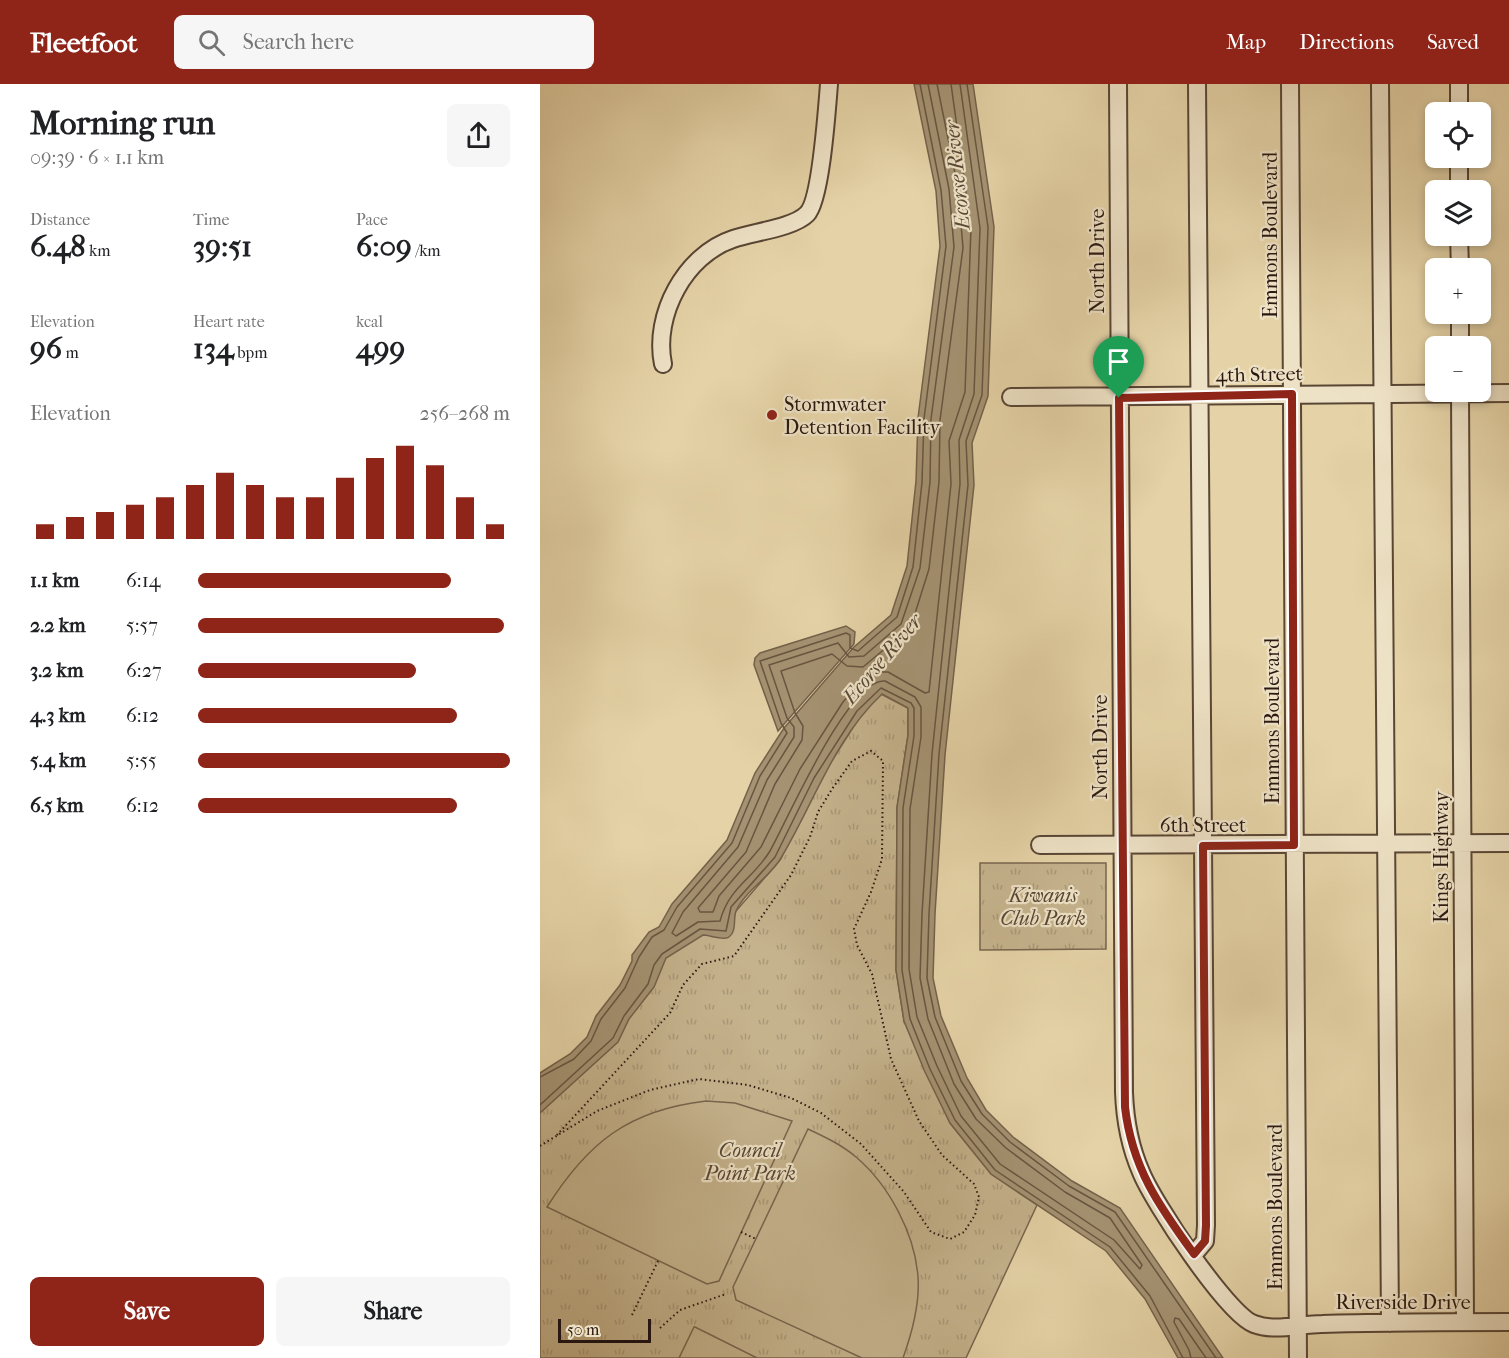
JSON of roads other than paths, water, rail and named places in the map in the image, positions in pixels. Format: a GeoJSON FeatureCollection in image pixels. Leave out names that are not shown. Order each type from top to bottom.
{"type":"FeatureCollection","features":[{"type":"Feature","properties":{"kind":"street"},"geometry":{"type":"LineString","coordinates":[[663,364],[660,345],[665,314],[682,280],[694,265],[713,249],[731,239],[797,220],[812,207],[822,153],[829,84]]}},
{"type":"Feature","properties":{"kind":"street","name":"North Drive"},"geometry":{"type":"LineString","coordinates":[[1118,84],[1121,846],[1124,1092],[1127,1125],[1135,1156],[1148,1187],[1231,1306],[1243,1318],[1267,1328],[1297,1325]]}},
{"type":"Feature","properties":{"kind":"street"},"geometry":{"type":"LineString","coordinates":[[1194,1254],[1205,1241],[1206,1225],[1197,84]]}},
{"type":"Feature","properties":{"kind":"street","name":"Emmons Boulevard"},"geometry":{"type":"LineString","coordinates":[[1290,84],[1298,1358]]}},
{"type":"Feature","properties":{"kind":"street"},"geometry":{"type":"LineString","coordinates":[[1380,84],[1390,1323]]}},
{"type":"Feature","properties":{"kind":"street"},"geometry":{"type":"LineString","coordinates":[[1459,84],[1459,102]]}},
{"type":"Feature","properties":{"kind":"street","name":"4th Street"},"geometry":{"type":"LineString","coordinates":[[1011,397],[1119,398],[1425,393]]}},
{"type":"Feature","properties":{"kind":"street","name":"4th Street"},"geometry":{"type":"LineString","coordinates":[[1491,393],[1509,393]]}},
{"type":"Feature","properties":{"kind":"street","name":"Kings Highway"},"geometry":{"type":"LineString","coordinates":[[1460,402],[1465,1322]]}},
{"type":"Feature","properties":{"kind":"street","name":"6th Street"},"geometry":{"type":"LineString","coordinates":[[1040,845],[1509,843]]}},
{"type":"Feature","properties":{"kind":"street","name":"Riverside Drive"},"geometry":{"type":"LineString","coordinates":[[1297,1325],[1509,1322]]}},
{"type":"Feature","properties":{"kind":"water","name":"Ecorse River"},"geometry":{"type":"Polygon","coordinates":[[[914,84],[973,84],[994,227],[988,396],[972,443],[974,485],[945,755],[933,978],[941,1016],[967,1078],[986,1110],[1013,1137],[1072,1181],[1120,1208],[1223,1358],[1178,1358],[1145,1299],[1106,1251],[991,1174],[950,1123],[925,1072],[904,1021],[896,970],[897,807],[908,735],[908,708],[882,694],[865,712],[838,751],[781,858],[740,904],[735,914],[734,928],[729,937],[703,935],[666,958],[654,987],[629,1019],[618,1042],[540,1113],[540,1073],[570,1054],[587,1037],[596,1016],[620,985],[632,961],[632,955],[649,932],[659,927],[672,904],[727,840],[755,773],[784,728],[854,647],[891,615],[907,566],[916,481],[918,418],[940,246],[936,191],[914,84]]]}},
{"type":"Feature","properties":{"kind":"water"},"geometry":{"type":"Polygon","coordinates":[[[846,626],[855,632],[854,644],[778,731],[754,665],[755,658],[760,653],[846,626]]]}},
{"type":"Feature","properties":{"kind":"place","name":"Stormwater Detention Facility"},"geometry":{"type":"Point","coordinates":[772,415]}},
{"type":"Feature","properties":{"kind":"park label","name":"Kiwanis Club Park"},"geometry":{"type":"Point","coordinates":[1043,906]}},
{"type":"Feature","properties":{"kind":"park label","name":"Council Point Park"},"geometry":{"type":"Point","coordinates":[750,1162]}}]}
